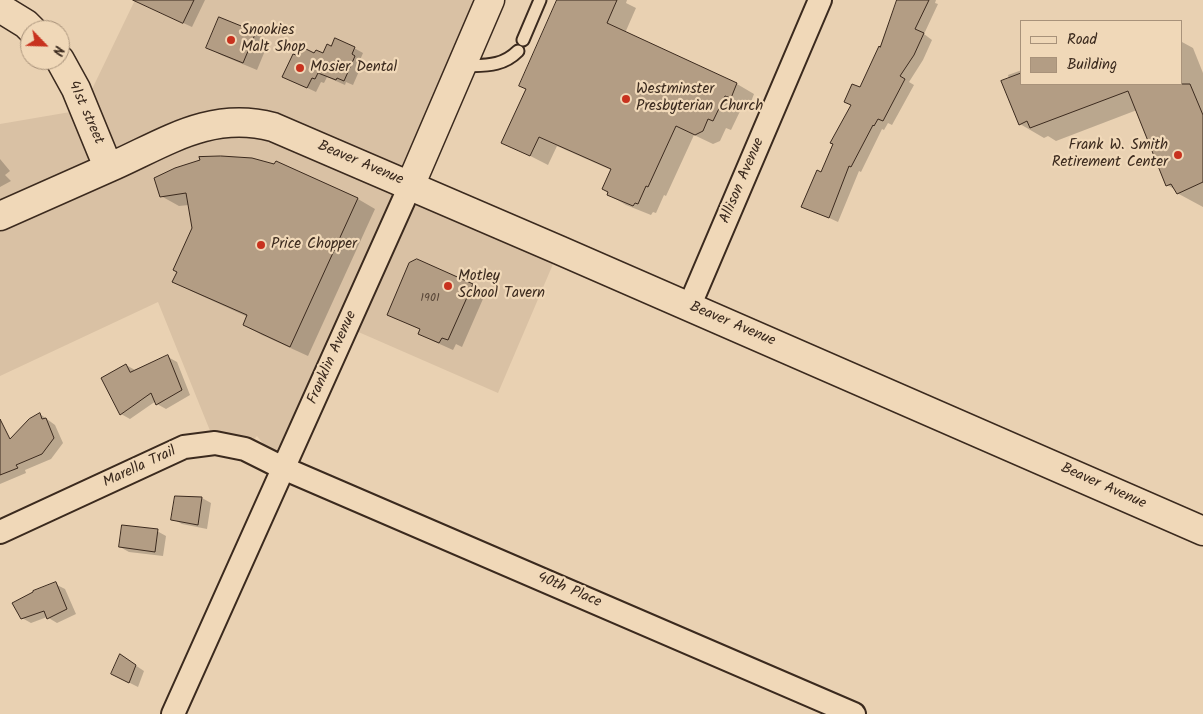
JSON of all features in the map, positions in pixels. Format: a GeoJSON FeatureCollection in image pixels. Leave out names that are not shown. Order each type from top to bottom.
{"type":"FeatureCollection","features":[{"type":"Feature","properties":{"kind":"main road","name":"Franklin Avenue"},"geometry":{"type":"LineString","coordinates":[[410,186],[490,0]]}},
{"type":"Feature","properties":{"kind":"main road"},"geometry":{"type":"LineString","coordinates":[[0,8],[20,20]]}},
{"type":"Feature","properties":{"kind":"main road","name":"41st street"},"geometry":{"type":"LineString","coordinates":[[66,70],[76,89],[108,167]]}},
{"type":"Feature","properties":{"kind":"main road","name":"Beaver Avenue"},"geometry":{"type":"LineString","coordinates":[[0,216],[163,140],[209,126],[250,122],[273,127],[1203,530]]}},
{"type":"Feature","properties":{"kind":"street","name":"Allison Avenue"},"geometry":{"type":"LineString","coordinates":[[689,307],[820,0]]}},
{"type":"Feature","properties":{"kind":"street","name":"Franklin Avenue"},"geometry":{"type":"LineString","coordinates":[[173,714],[410,186]]}},
{"type":"Feature","properties":{"kind":"street","name":"Marella Trail"},"geometry":{"type":"LineString","coordinates":[[0,532],[184,447],[215,443],[245,448],[283,468]]}},
{"type":"Feature","properties":{"kind":"street","name":"40th Place"},"geometry":{"type":"LineString","coordinates":[[283,468],[854,714]]}},
{"type":"Feature","properties":{"kind":"lane"},"geometry":{"type":"LineString","coordinates":[[462,66],[502,63],[510,59],[521,46],[540,0]]}},
{"type":"Feature","properties":{"kind":"shaded area"},"geometry":{"type":"Polygon","coordinates":[[[135,0],[490,0],[410,186],[559,250],[498,393],[347,327],[283,468],[257,436],[245,449],[215,443],[158,302],[0,376],[0,124],[82,110],[135,0]]]}},
{"type":"Feature","properties":{"kind":"building"},"geometry":{"type":"Polygon","coordinates":[[[133,0],[194,0],[183,23],[133,0]]]}},
{"type":"Feature","properties":{"kind":"building","name":"Westminster Presbyterian Church"},"geometry":{"type":"Polygon","coordinates":[[[557,0],[617,0],[607,23],[737,83],[731,98],[725,96],[713,121],[708,119],[703,131],[695,135],[676,126],[648,187],[646,186],[638,204],[635,203],[633,206],[607,195],[608,192],[602,189],[611,169],[539,137],[530,156],[501,143],[526,89],[519,86],[557,0]]]}},
{"type":"Feature","properties":{"kind":"building"},"geometry":{"type":"Polygon","coordinates":[[[897,0],[929,0],[915,29],[924,33],[914,55],[900,76],[905,79],[883,121],[878,119],[873,125],[851,167],[849,166],[829,218],[801,207],[817,170],[821,172],[833,144],[830,143],[851,105],[844,102],[852,84],[860,87],[880,47],[897,0]]]}},
{"type":"Feature","properties":{"kind":"building","name":"Snookies Malt Shop"},"geometry":{"type":"Polygon","coordinates":[[[219,17],[256,32],[243,63],[206,48],[219,17]]]}},
{"type":"Feature","properties":{"kind":"building"},"geometry":{"type":"Polygon","coordinates":[[[335,38],[355,47],[352,54],[355,56],[344,81],[318,73],[315,79],[312,78],[307,88],[282,77],[293,54],[296,55],[300,46],[314,53],[316,50],[323,53],[327,44],[331,46],[335,38]]]}},
{"type":"Feature","properties":{"kind":"building","name":"Frank W. Smith Retirement Center"},"geometry":{"type":"Polygon","coordinates":[[[1020,74],[1020,85],[1190,84],[1203,115],[1203,182],[1177,194],[1171,184],[1166,186],[1128,91],[1030,128],[1027,121],[1019,125],[1001,81],[1020,74]]]}},
{"type":"Feature","properties":{"kind":"building","name":"Price Chopper"},"geometry":{"type":"Polygon","coordinates":[[[199,157],[252,158],[274,164],[276,161],[358,198],[290,347],[243,325],[247,315],[172,282],[177,272],[173,270],[192,228],[186,193],[160,197],[154,178],[175,168],[200,160],[199,157]]]}},
{"type":"Feature","properties":{"kind":"building"},"geometry":{"type":"Polygon","coordinates":[[[417,259],[473,284],[448,340],[442,338],[439,343],[418,334],[420,329],[387,315],[409,263],[417,259]]]}},
{"type":"Feature","properties":{"kind":"building"},"geometry":{"type":"Polygon","coordinates":[[[168,355],[182,390],[156,405],[151,393],[120,415],[101,378],[126,364],[130,372],[168,355]]]}},
{"type":"Feature","properties":{"kind":"building"},"geometry":{"type":"Polygon","coordinates":[[[40,413],[42,419],[46,418],[54,438],[42,454],[16,465],[18,468],[0,475],[0,419],[10,439],[29,419],[40,413]]]}},
{"type":"Feature","properties":{"kind":"building"},"geometry":{"type":"Polygon","coordinates":[[[175,496],[202,497],[198,525],[171,520],[175,496]]]}},
{"type":"Feature","properties":{"kind":"building"},"geometry":{"type":"Polygon","coordinates":[[[122,525],[158,529],[155,552],[119,547],[122,525]]]}},
{"type":"Feature","properties":{"kind":"building"},"geometry":{"type":"Polygon","coordinates":[[[56,582],[67,609],[47,619],[44,611],[21,619],[12,603],[33,591],[56,582]]]}},
{"type":"Feature","properties":{"kind":"building"},"geometry":{"type":"Polygon","coordinates":[[[120,654],[136,665],[129,683],[111,674],[120,654]]]}},
{"type":"Feature","properties":{"kind":"place","name":"Snookies Malt Shop"},"geometry":{"type":"Point","coordinates":[231,40]}},
{"type":"Feature","properties":{"kind":"place","name":"Mosier Dental"},"geometry":{"type":"Point","coordinates":[300,68]}},
{"type":"Feature","properties":{"kind":"place","name":"Westminster Presbyterian Church"},"geometry":{"type":"Point","coordinates":[626,99]}},
{"type":"Feature","properties":{"kind":"place","name":"Frank W. Smith Retirement Center"},"geometry":{"type":"Point","coordinates":[1178,155]}},
{"type":"Feature","properties":{"kind":"place","name":"Price Chopper"},"geometry":{"type":"Point","coordinates":[261,245]}},
{"type":"Feature","properties":{"kind":"place","name":"Motley School Tavern"},"geometry":{"type":"Point","coordinates":[448,286]}}]}
